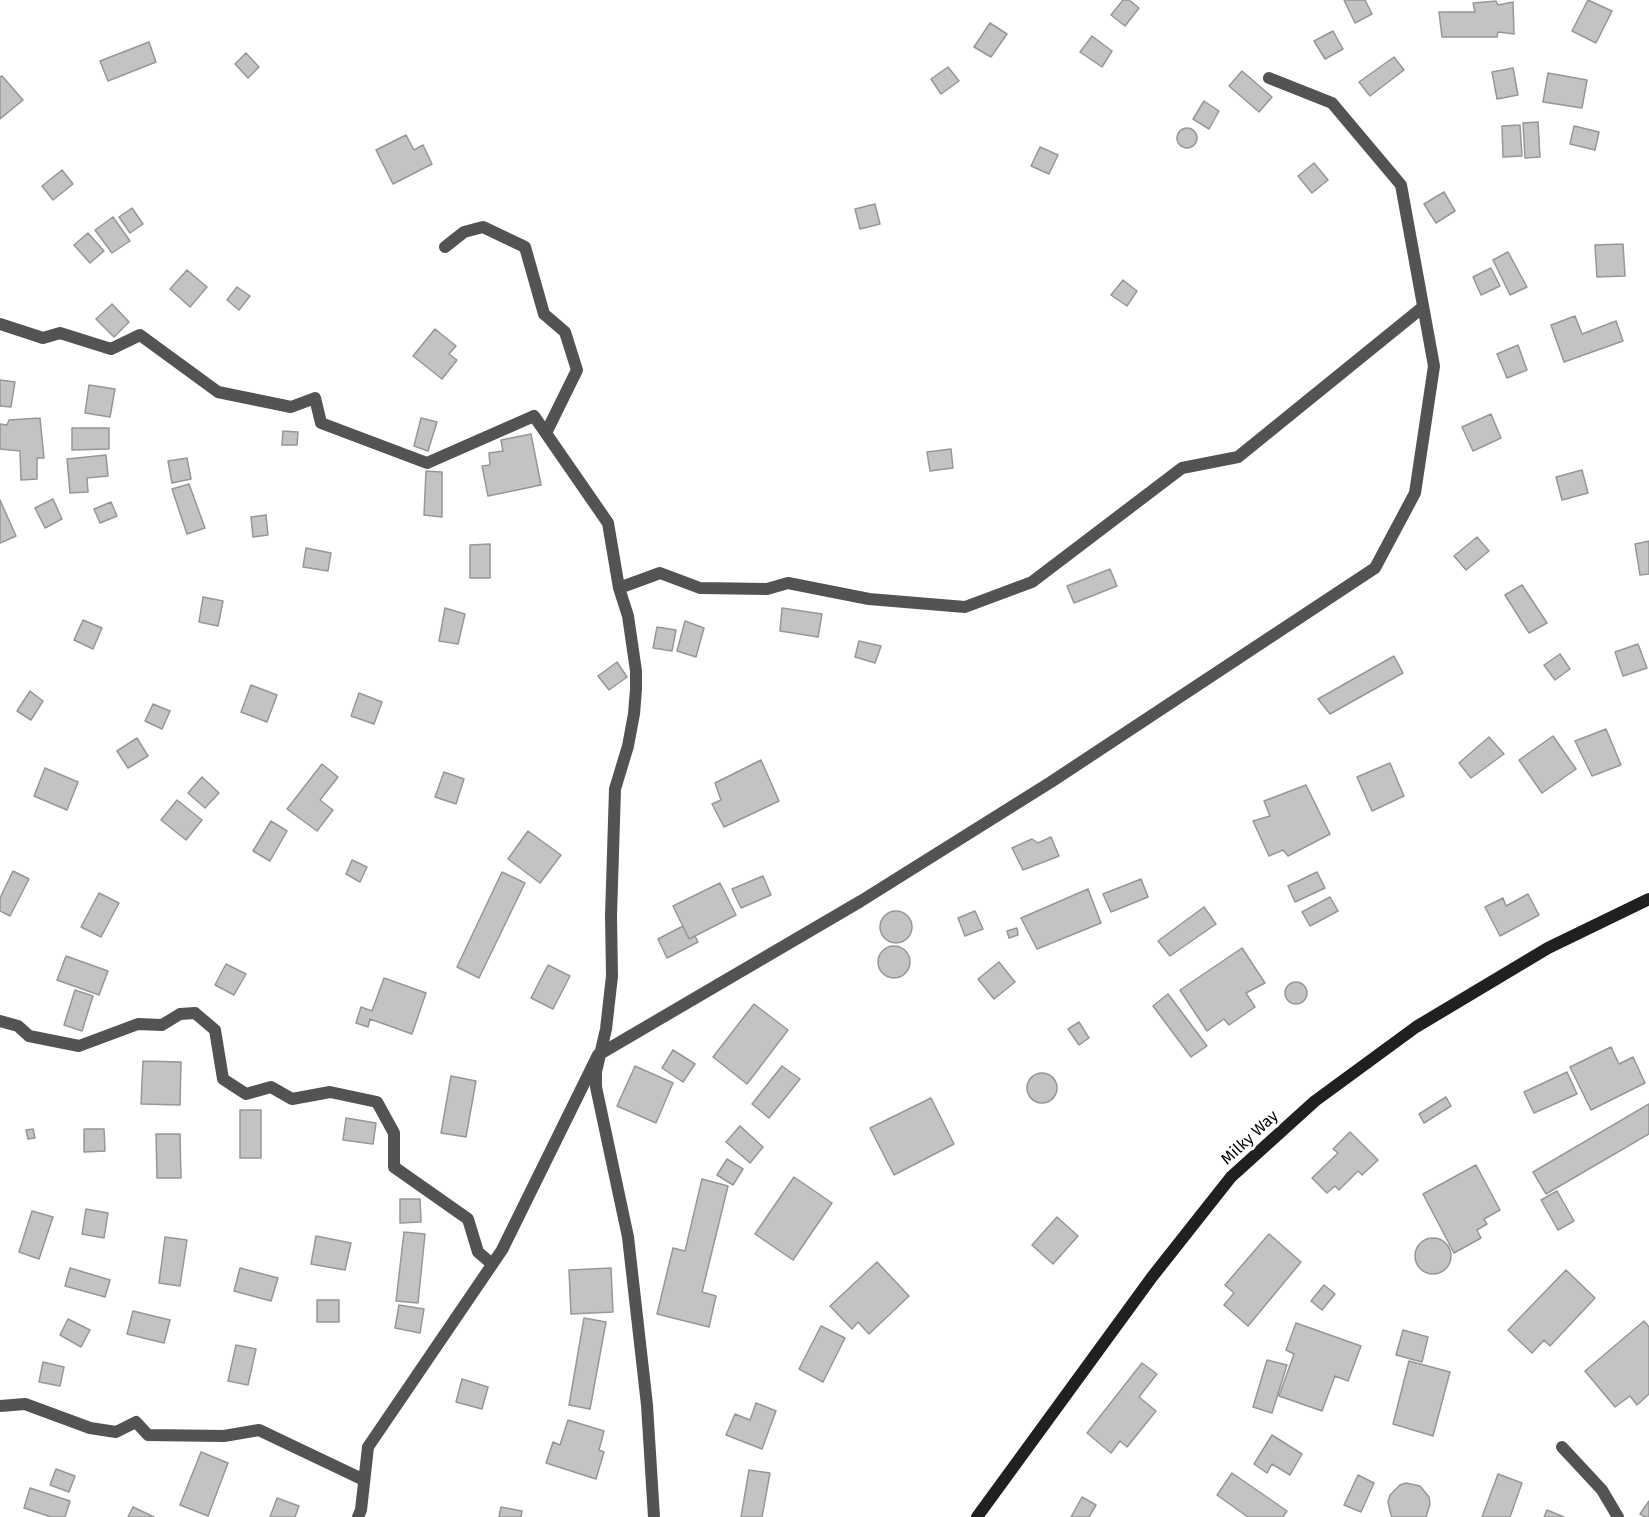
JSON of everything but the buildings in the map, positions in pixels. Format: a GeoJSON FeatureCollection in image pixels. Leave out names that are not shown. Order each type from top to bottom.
{"type":"FeatureCollection","features":[{"type":"Feature","properties":{"kind":"street"},"geometry":{"type":"LineString","coordinates":[[598,1054],[901,876],[1051,782],[1375,568],[1415,493],[1434,366],[1401,185],[1332,103],[1269,78]]}},
{"type":"Feature","properties":{"kind":"street"},"geometry":{"type":"LineString","coordinates":[[446,247],[464,232],[483,227],[525,247],[544,314],[565,332],[577,370],[546,433]]}},
{"type":"Feature","properties":{"kind":"street"},"geometry":{"type":"LineString","coordinates":[[619,588],[660,573],[700,588],[767,589],[788,584],[869,599],[965,607],[1032,582],[1182,468],[1238,457],[1423,307]]}},
{"type":"Feature","properties":{"kind":"street"},"geometry":{"type":"LineString","coordinates":[[0,324],[43,338],[60,333],[111,349],[140,334],[218,392],[291,407],[315,398],[321,423],[427,463],[534,416],[609,524],[619,588],[628,616],[636,671],[636,689],[628,746],[615,789],[612,854],[612,976],[606,1029],[598,1054],[502,1250],[368,1447],[358,1517]]}},
{"type":"Feature","properties":{"kind":"street","name":"Milky Way"},"geometry":{"type":"LineString","coordinates":[[977,1517],[1152,1276],[1231,1177],[1315,1101],[1416,1027],[1548,948],[1649,899]]}},
{"type":"Feature","properties":{"kind":"street"},"geometry":{"type":"LineString","coordinates":[[0,1021],[18,1026],[29,1036],[79,1046],[138,1024],[162,1026],[180,1014],[195,1013],[215,1030],[223,1079],[246,1094],[271,1087],[292,1099],[330,1092],[377,1102],[394,1133],[394,1167],[468,1219],[478,1252],[492,1264]]}},
{"type":"Feature","properties":{"kind":"street"},"geometry":{"type":"LineString","coordinates":[[598,1054],[596,1087],[628,1237],[647,1405],[654,1517]]}},
{"type":"Feature","properties":{"kind":"street"},"geometry":{"type":"LineString","coordinates":[[0,1406],[25,1404],[90,1428],[116,1432],[135,1422],[148,1435],[224,1436],[259,1430],[364,1480]]}},
{"type":"Feature","properties":{"kind":"street"},"geometry":{"type":"LineString","coordinates":[[1562,1447],[1602,1490],[1618,1517]]}}]}
